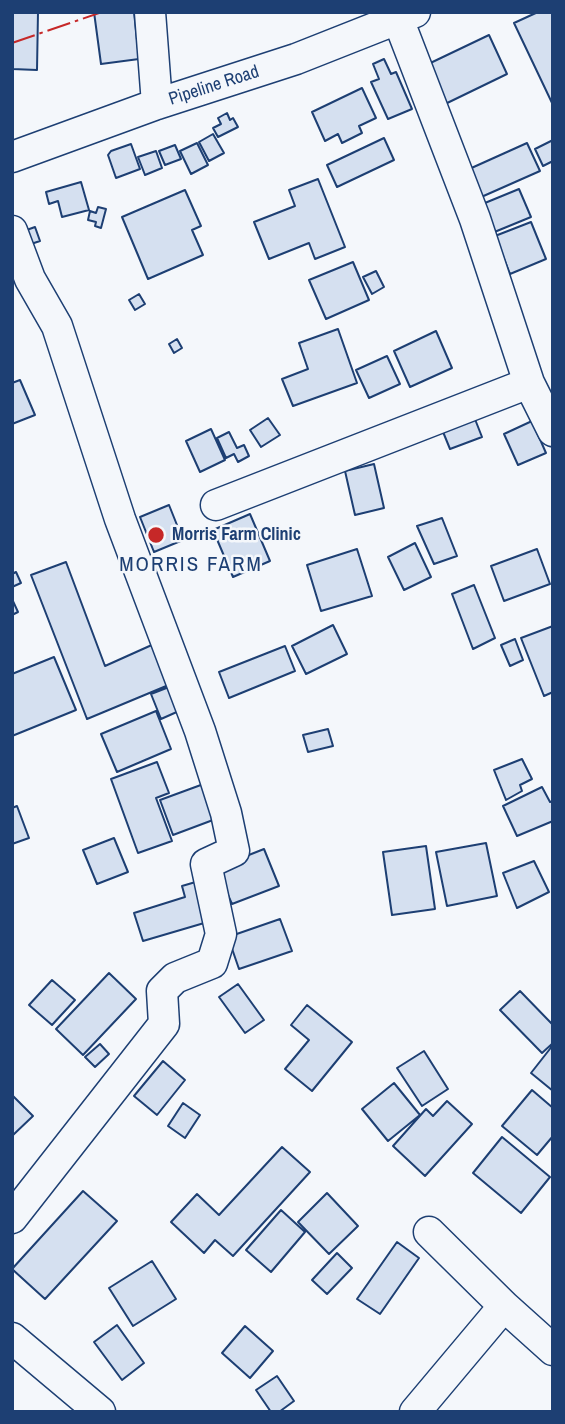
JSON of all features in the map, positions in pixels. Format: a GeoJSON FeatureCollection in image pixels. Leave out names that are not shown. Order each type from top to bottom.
{"type":"FeatureCollection","features":[{"type":"Feature","properties":{"kind":"street"},"geometry":{"type":"LineString","coordinates":[[150,12],[157,104]]}},
{"type":"Feature","properties":{"kind":"street"},"geometry":{"type":"LineString","coordinates":[[407,16],[528,383],[553,431]]}},
{"type":"Feature","properties":{"kind":"street","name":"Pipeline Road"},"geometry":{"type":"LineString","coordinates":[[12,157],[157,104],[296,59],[407,16]]}},
{"type":"Feature","properties":{"kind":"street"},"geometry":{"type":"LineString","coordinates":[[12,230],[30,279],[57,326],[120,519],[200,731],[226,813],[234,851],[206,864],[221,934],[212,963],[176,978],[162,991],[164,1024],[12,1218]]}},
{"type":"Feature","properties":{"kind":"street"},"geometry":{"type":"LineString","coordinates":[[216,505],[528,383]]}},
{"type":"Feature","properties":{"kind":"street"},"geometry":{"type":"LineString","coordinates":[[429,1232],[503,1306],[553,1350]]}},
{"type":"Feature","properties":{"kind":"street"},"geometry":{"type":"LineString","coordinates":[[415,1412],[503,1306]]}},
{"type":"Feature","properties":{"kind":"street"},"geometry":{"type":"LineString","coordinates":[[12,1338],[100,1412]]}},
{"type":"Feature","properties":{"kind":"building"},"geometry":{"type":"Polygon","coordinates":[[[12,12],[38,12],[37,70],[12,69],[12,12]]]}},
{"type":"Feature","properties":{"kind":"building"},"geometry":{"type":"Polygon","coordinates":[[[94,12],[134,12],[139,59],[101,64],[94,12]]]}},
{"type":"Feature","properties":{"kind":"building"},"geometry":{"type":"Polygon","coordinates":[[[538,12],[553,12],[553,105],[514,23],[538,12]]]}},
{"type":"Feature","properties":{"kind":"building"},"geometry":{"type":"Polygon","coordinates":[[[489,35],[507,74],[441,106],[422,67],[489,35]]]}},
{"type":"Feature","properties":{"kind":"building"},"geometry":{"type":"Polygon","coordinates":[[[384,59],[391,74],[396,72],[412,109],[388,119],[371,82],[379,79],[373,64],[384,59]]]}},
{"type":"Feature","properties":{"kind":"building"},"geometry":{"type":"Polygon","coordinates":[[[362,88],[376,118],[359,126],[362,133],[342,143],[338,134],[325,141],[312,112],[362,88]]]}},
{"type":"Feature","properties":{"kind":"building"},"geometry":{"type":"Polygon","coordinates":[[[227,113],[238,127],[218,137],[213,128],[221,124],[218,118],[227,113]]]}},
{"type":"Feature","properties":{"kind":"building"},"geometry":{"type":"Polygon","coordinates":[[[213,134],[224,153],[209,161],[199,142],[213,134]]]}},
{"type":"Feature","properties":{"kind":"building"},"geometry":{"type":"Polygon","coordinates":[[[384,138],[394,160],[337,187],[327,165],[384,138]]]}},
{"type":"Feature","properties":{"kind":"building"},"geometry":{"type":"Polygon","coordinates":[[[553,140],[553,161],[543,166],[535,149],[553,140]]]}},
{"type":"Feature","properties":{"kind":"building"},"geometry":{"type":"Polygon","coordinates":[[[197,143],[208,165],[191,174],[180,151],[197,143]]]}},
{"type":"Feature","properties":{"kind":"building"},"geometry":{"type":"Polygon","coordinates":[[[527,143],[540,171],[479,198],[467,170],[527,143]]]}},
{"type":"Feature","properties":{"kind":"building"},"geometry":{"type":"Polygon","coordinates":[[[131,144],[140,169],[116,178],[108,155],[111,151],[131,144]]]}},
{"type":"Feature","properties":{"kind":"building"},"geometry":{"type":"Polygon","coordinates":[[[175,145],[181,159],[165,165],[159,151],[175,145]]]}},
{"type":"Feature","properties":{"kind":"building"},"geometry":{"type":"Polygon","coordinates":[[[156,151],[162,168],[145,175],[138,157],[156,151]]]}},
{"type":"Feature","properties":{"kind":"building"},"geometry":{"type":"Polygon","coordinates":[[[318,179],[345,247],[315,259],[309,243],[269,259],[254,222],[295,206],[289,190],[318,179]]]}},
{"type":"Feature","properties":{"kind":"building"},"geometry":{"type":"Polygon","coordinates":[[[81,182],[89,210],[62,217],[58,201],[49,204],[46,192],[81,182]]]}},
{"type":"Feature","properties":{"kind":"building"},"geometry":{"type":"Polygon","coordinates":[[[519,189],[531,217],[492,233],[480,205],[519,189]]]}},
{"type":"Feature","properties":{"kind":"building"},"geometry":{"type":"Polygon","coordinates":[[[185,190],[201,226],[192,230],[203,255],[148,279],[122,217],[185,190]]]}},
{"type":"Feature","properties":{"kind":"building"},"geometry":{"type":"Polygon","coordinates":[[[98,207],[106,209],[101,228],[95,226],[96,222],[88,220],[90,211],[96,213],[98,207]]]}},
{"type":"Feature","properties":{"kind":"building"},"geometry":{"type":"Polygon","coordinates":[[[531,222],[546,259],[510,274],[495,236],[531,222]]]}},
{"type":"Feature","properties":{"kind":"building"},"geometry":{"type":"Polygon","coordinates":[[[35,227],[40,241],[25,246],[21,232],[35,227]]]}},
{"type":"Feature","properties":{"kind":"building"},"geometry":{"type":"Polygon","coordinates":[[[353,262],[369,300],[326,319],[309,280],[353,262]]]}},
{"type":"Feature","properties":{"kind":"building"},"geometry":{"type":"Polygon","coordinates":[[[376,271],[384,287],[372,294],[363,277],[376,271]]]}},
{"type":"Feature","properties":{"kind":"building"},"geometry":{"type":"Polygon","coordinates":[[[139,294],[145,304],[135,310],[129,300],[139,294]]]}},
{"type":"Feature","properties":{"kind":"building"},"geometry":{"type":"Polygon","coordinates":[[[338,329],[357,383],[293,406],[282,379],[308,369],[299,343],[338,329]]]}},
{"type":"Feature","properties":{"kind":"building"},"geometry":{"type":"Polygon","coordinates":[[[436,331],[452,368],[410,387],[394,351],[436,331]]]}},
{"type":"Feature","properties":{"kind":"building"},"geometry":{"type":"Polygon","coordinates":[[[177,339],[182,348],[174,353],[169,344],[177,339]]]}},
{"type":"Feature","properties":{"kind":"building"},"geometry":{"type":"Polygon","coordinates":[[[387,356],[400,384],[369,398],[356,370],[387,356]]]}},
{"type":"Feature","properties":{"kind":"building"},"geometry":{"type":"Polygon","coordinates":[[[20,380],[35,415],[12,424],[12,383],[20,380]]]}},
{"type":"Feature","properties":{"kind":"building"},"geometry":{"type":"Polygon","coordinates":[[[471,409],[482,437],[450,449],[439,422],[471,409]]]}},
{"type":"Feature","properties":{"kind":"building"},"geometry":{"type":"Polygon","coordinates":[[[268,418],[280,435],[261,447],[250,430],[268,418]]]}},
{"type":"Feature","properties":{"kind":"building"},"geometry":{"type":"Polygon","coordinates":[[[532,421],[546,453],[518,465],[504,434],[532,421]]]}},
{"type":"Feature","properties":{"kind":"building"},"geometry":{"type":"Polygon","coordinates":[[[211,429],[225,460],[200,472],[186,441],[211,429]]]}},
{"type":"Feature","properties":{"kind":"building"},"geometry":{"type":"Polygon","coordinates":[[[229,432],[237,448],[244,445],[249,456],[238,462],[234,454],[226,458],[217,438],[229,432]]]}},
{"type":"Feature","properties":{"kind":"building"},"geometry":{"type":"Polygon","coordinates":[[[374,464],[384,508],[355,515],[345,471],[374,464]]]}},
{"type":"Feature","properties":{"kind":"building","name":"Morris Farm Clinic"},"geometry":{"type":"Polygon","coordinates":[[[169,505],[183,540],[154,552],[140,517],[169,505]]]}},
{"type":"Feature","properties":{"kind":"building"},"geometry":{"type":"Polygon","coordinates":[[[250,514],[270,561],[233,577],[213,530],[250,514]]]}},
{"type":"Feature","properties":{"kind":"building"},"geometry":{"type":"Polygon","coordinates":[[[442,518],[457,556],[434,564],[417,526],[442,518]]]}},
{"type":"Feature","properties":{"kind":"building"},"geometry":{"type":"Polygon","coordinates":[[[415,543],[431,577],[404,590],[388,557],[415,543]]]}},
{"type":"Feature","properties":{"kind":"building"},"geometry":{"type":"Polygon","coordinates":[[[357,549],[372,596],[321,611],[307,565],[357,549]]]}},
{"type":"Feature","properties":{"kind":"building"},"geometry":{"type":"Polygon","coordinates":[[[537,549],[550,584],[504,601],[491,566],[537,549]]]}},
{"type":"Feature","properties":{"kind":"building"},"geometry":{"type":"Polygon","coordinates":[[[66,562],[105,666],[154,644],[171,684],[87,719],[31,575],[66,562]]]}},
{"type":"Feature","properties":{"kind":"building"},"geometry":{"type":"Polygon","coordinates":[[[16,572],[21,583],[12,587],[12,574],[16,572]]]}},
{"type":"Feature","properties":{"kind":"building"},"geometry":{"type":"Polygon","coordinates":[[[474,585],[495,638],[473,649],[452,594],[474,585]]]}},
{"type":"Feature","properties":{"kind":"building"},"geometry":{"type":"Polygon","coordinates":[[[12,599],[18,612],[12,615],[12,599]]]}},
{"type":"Feature","properties":{"kind":"building"},"geometry":{"type":"Polygon","coordinates":[[[333,625],[347,654],[306,674],[292,646],[333,625]]]}},
{"type":"Feature","properties":{"kind":"building"},"geometry":{"type":"Polygon","coordinates":[[[553,626],[553,692],[544,696],[521,638],[553,626]]]}},
{"type":"Feature","properties":{"kind":"building"},"geometry":{"type":"Polygon","coordinates":[[[515,639],[523,660],[510,666],[501,645],[515,639]]]}},
{"type":"Feature","properties":{"kind":"building"},"geometry":{"type":"Polygon","coordinates":[[[285,646],[295,671],[229,698],[219,672],[285,646]]]}},
{"type":"Feature","properties":{"kind":"building"},"geometry":{"type":"Polygon","coordinates":[[[54,657],[76,710],[12,736],[12,674],[54,657]]]}},
{"type":"Feature","properties":{"kind":"building"},"geometry":{"type":"Polygon","coordinates":[[[169,687],[179,711],[161,719],[151,694],[169,687]]]}},
{"type":"Feature","properties":{"kind":"building"},"geometry":{"type":"Polygon","coordinates":[[[156,711],[171,749],[117,772],[101,734],[156,711]]]}},
{"type":"Feature","properties":{"kind":"building"},"geometry":{"type":"Polygon","coordinates":[[[328,729],[333,746],[308,752],[303,735],[328,729]]]}},
{"type":"Feature","properties":{"kind":"building"},"geometry":{"type":"Polygon","coordinates":[[[522,759],[532,779],[520,785],[522,791],[506,800],[494,770],[522,759]]]}},
{"type":"Feature","properties":{"kind":"building"},"geometry":{"type":"Polygon","coordinates":[[[157,762],[169,793],[156,798],[172,841],[138,853],[111,779],[157,762]]]}},
{"type":"Feature","properties":{"kind":"building"},"geometry":{"type":"Polygon","coordinates":[[[209,782],[221,817],[173,835],[160,800],[209,782]]]}},
{"type":"Feature","properties":{"kind":"building"},"geometry":{"type":"Polygon","coordinates":[[[542,787],[550,802],[553,801],[553,821],[517,836],[503,806],[542,787]]]}},
{"type":"Feature","properties":{"kind":"building"},"geometry":{"type":"Polygon","coordinates":[[[17,806],[29,838],[12,844],[12,808],[17,806]]]}},
{"type":"Feature","properties":{"kind":"building"},"geometry":{"type":"Polygon","coordinates":[[[114,838],[128,872],[97,884],[83,850],[114,838]]]}},
{"type":"Feature","properties":{"kind":"building"},"geometry":{"type":"Polygon","coordinates":[[[486,843],[497,896],[447,906],[436,852],[486,843]]]}},
{"type":"Feature","properties":{"kind":"building"},"geometry":{"type":"Polygon","coordinates":[[[426,846],[435,909],[392,915],[383,852],[426,846]]]}},
{"type":"Feature","properties":{"kind":"building"},"geometry":{"type":"Polygon","coordinates":[[[264,849],[279,886],[232,904],[216,868],[264,849]]]}},
{"type":"Feature","properties":{"kind":"building"},"geometry":{"type":"Polygon","coordinates":[[[534,861],[549,892],[517,908],[503,873],[534,861]]]}},
{"type":"Feature","properties":{"kind":"building"},"geometry":{"type":"Polygon","coordinates":[[[199,881],[211,921],[143,941],[134,913],[185,897],[182,886],[199,881]]]}},
{"type":"Feature","properties":{"kind":"building"},"geometry":{"type":"Polygon","coordinates":[[[280,919],[292,951],[239,969],[228,937],[280,919]]]}},
{"type":"Feature","properties":{"kind":"building"},"geometry":{"type":"Polygon","coordinates":[[[109,973],[136,999],[83,1055],[56,1029],[109,973]]]}},
{"type":"Feature","properties":{"kind":"building"},"geometry":{"type":"Polygon","coordinates":[[[52,980],[75,1000],[52,1025],[29,1005],[52,980]]]}},
{"type":"Feature","properties":{"kind":"building"},"geometry":{"type":"Polygon","coordinates":[[[238,984],[264,1020],[245,1033],[219,997],[238,984]]]}},
{"type":"Feature","properties":{"kind":"building"},"geometry":{"type":"Polygon","coordinates":[[[520,991],[553,1025],[553,1043],[542,1053],[500,1010],[520,991]]]}},
{"type":"Feature","properties":{"kind":"building"},"geometry":{"type":"Polygon","coordinates":[[[307,1005],[352,1042],[312,1091],[285,1069],[309,1040],[291,1025],[307,1005]]]}},
{"type":"Feature","properties":{"kind":"building"},"geometry":{"type":"Polygon","coordinates":[[[100,1044],[109,1054],[95,1067],[85,1057],[100,1044]]]}},
{"type":"Feature","properties":{"kind":"building"},"geometry":{"type":"Polygon","coordinates":[[[553,1045],[553,1091],[531,1073],[553,1045]]]}},
{"type":"Feature","properties":{"kind":"building"},"geometry":{"type":"Polygon","coordinates":[[[424,1051],[448,1089],[422,1106],[397,1068],[424,1051]]]}},
{"type":"Feature","properties":{"kind":"building"},"geometry":{"type":"Polygon","coordinates":[[[163,1061],[185,1080],[157,1115],[134,1096],[163,1061]]]}},
{"type":"Feature","properties":{"kind":"building"},"geometry":{"type":"Polygon","coordinates":[[[394,1083],[420,1115],[388,1141],[362,1109],[394,1083]]]}},
{"type":"Feature","properties":{"kind":"building"},"geometry":{"type":"Polygon","coordinates":[[[532,1090],[553,1108],[553,1136],[537,1155],[502,1126],[532,1090]]]}},
{"type":"Feature","properties":{"kind":"building"},"geometry":{"type":"Polygon","coordinates":[[[12,1095],[33,1116],[12,1136],[12,1095]]]}},
{"type":"Feature","properties":{"kind":"building"},"geometry":{"type":"Polygon","coordinates":[[[447,1101],[472,1124],[425,1176],[393,1146],[426,1109],[433,1116],[447,1101]]]}},
{"type":"Feature","properties":{"kind":"building"},"geometry":{"type":"Polygon","coordinates":[[[183,1103],[200,1115],[185,1138],[168,1126],[183,1103]]]}},
{"type":"Feature","properties":{"kind":"building"},"geometry":{"type":"Polygon","coordinates":[[[502,1137],[550,1177],[521,1213],[473,1173],[502,1137]]]}},
{"type":"Feature","properties":{"kind":"building"},"geometry":{"type":"Polygon","coordinates":[[[282,1147],[310,1172],[233,1256],[215,1240],[204,1253],[171,1222],[197,1194],[219,1215],[282,1147]]]}},
{"type":"Feature","properties":{"kind":"building"},"geometry":{"type":"Polygon","coordinates":[[[83,1191],[117,1221],[45,1299],[12,1269],[83,1191]]]}},
{"type":"Feature","properties":{"kind":"building"},"geometry":{"type":"Polygon","coordinates":[[[327,1193],[358,1226],[329,1254],[298,1222],[327,1193]]]}},
{"type":"Feature","properties":{"kind":"building"},"geometry":{"type":"Polygon","coordinates":[[[281,1210],[305,1232],[271,1272],[246,1250],[281,1210]]]}},
{"type":"Feature","properties":{"kind":"building"},"geometry":{"type":"Polygon","coordinates":[[[397,1242],[419,1258],[380,1314],[357,1299],[397,1242]]]}},
{"type":"Feature","properties":{"kind":"building"},"geometry":{"type":"Polygon","coordinates":[[[337,1253],[352,1268],[327,1294],[312,1280],[337,1253]]]}},
{"type":"Feature","properties":{"kind":"building"},"geometry":{"type":"Polygon","coordinates":[[[152,1261],[176,1299],[133,1326],[109,1288],[152,1261]]]}},
{"type":"Feature","properties":{"kind":"building"},"geometry":{"type":"Polygon","coordinates":[[[117,1325],[144,1363],[122,1380],[94,1342],[117,1325]]]}},
{"type":"Feature","properties":{"kind":"building"},"geometry":{"type":"Polygon","coordinates":[[[245,1326],[273,1351],[250,1378],[222,1353],[245,1326]]]}},
{"type":"Feature","properties":{"kind":"building"},"geometry":{"type":"Polygon","coordinates":[[[277,1376],[294,1401],[279,1412],[271,1412],[256,1390],[277,1376]]]}},
{"type":"Feature","properties":{"kind":"power"},"geometry":{"type":"LineString","coordinates":[[12,43],[102,12]]}},
{"type":"Feature","properties":{"kind":"place","name":"Morris Farm Clinic"},"geometry":{"type":"Point","coordinates":[156,535]}},
{"type":"Feature","properties":{"kind":"district","name":"MORRIS FARM"},"geometry":{"type":"Point","coordinates":[191,565]}}]}
